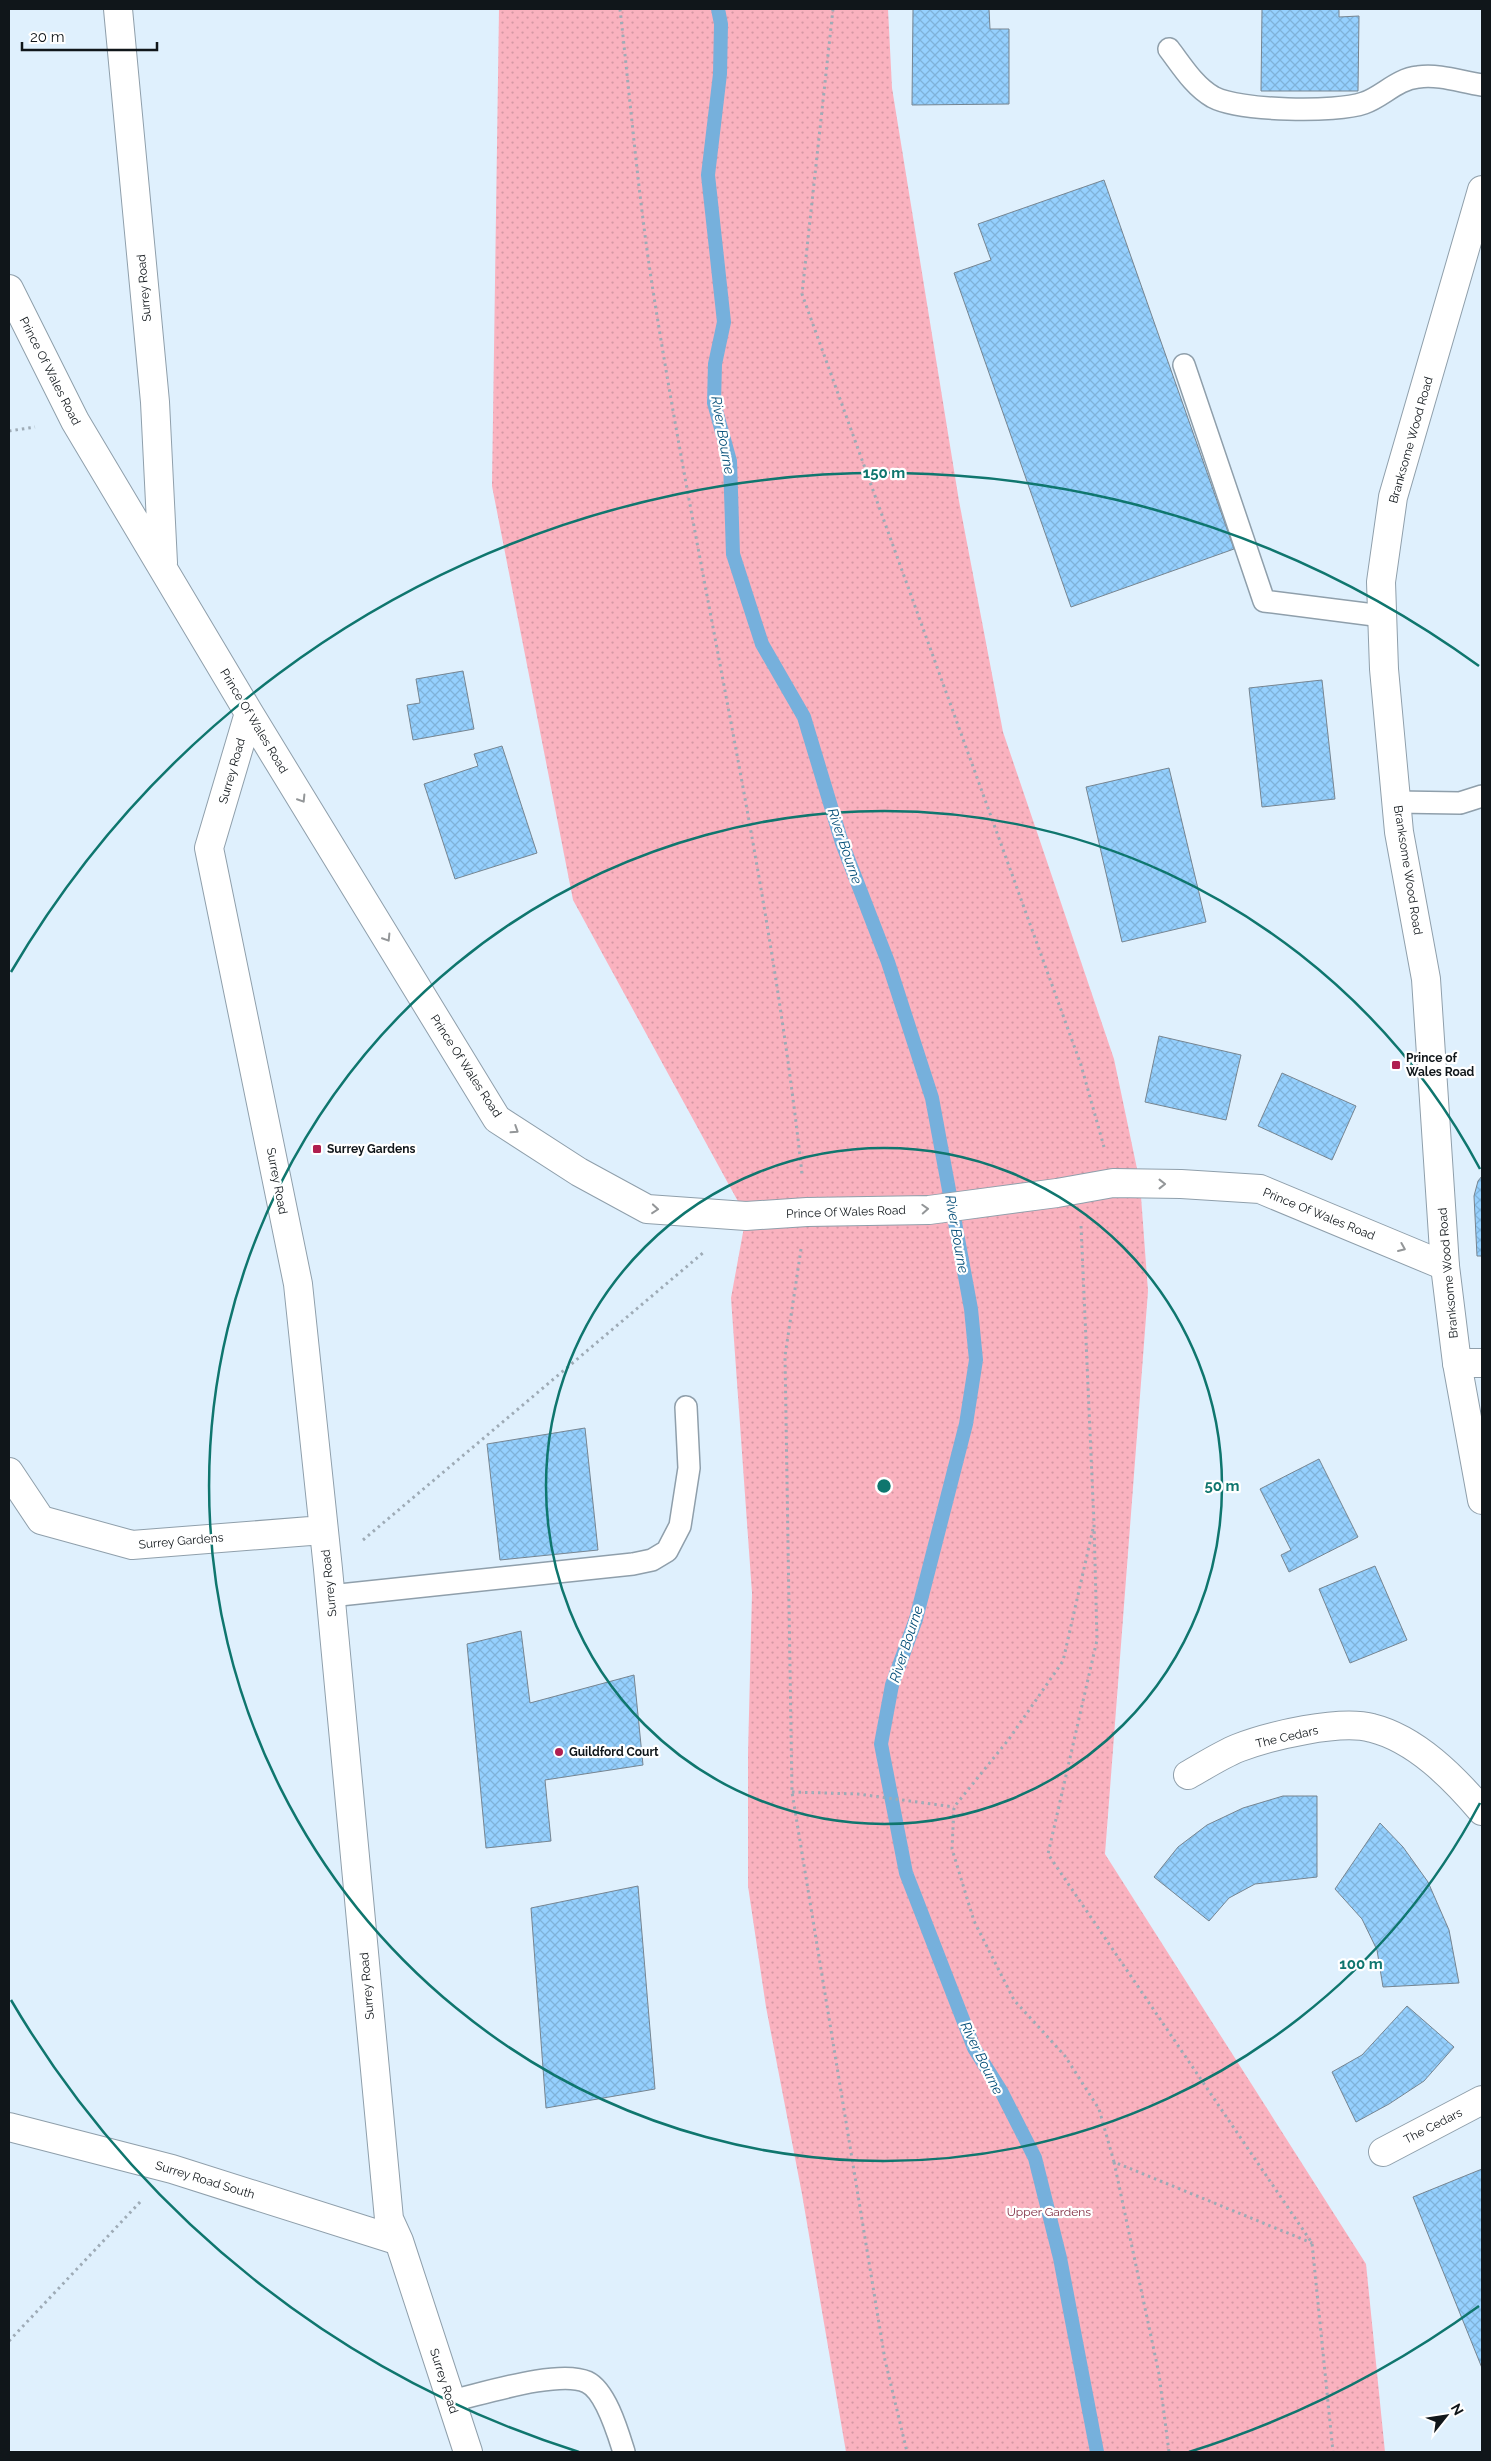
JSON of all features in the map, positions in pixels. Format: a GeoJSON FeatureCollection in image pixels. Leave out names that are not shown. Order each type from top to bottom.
{"type":"FeatureCollection","features":[{"type":"Feature","properties":{"kind":"street","name":"Surrey Road"},"geometry":{"type":"LineString","coordinates":[[118,9],[155,402],[163,567]]}},
{"type":"Feature","properties":{"kind":"street","name":"Branksome Wood Road"},"geometry":{"type":"LineString","coordinates":[[1482,190],[1393,497],[1381,582],[1384,668],[1400,832],[1426,979],[1445,1266],[1470,1363],[1482,1500]]}},
{"type":"Feature","properties":{"kind":"street","name":"Prince Of Wales Road"},"geometry":{"type":"LineString","coordinates":[[9,289],[75,421],[249,713],[498,1119],[579,1172],[647,1209],[746,1216],[807,1212],[929,1210],[1057,1193],[1113,1183],[1180,1184],[1260,1189],[1445,1266]]}},
{"type":"Feature","properties":{"kind":"street","name":"Surrey Road"},"geometry":{"type":"LineString","coordinates":[[249,713],[209,848],[298,1284],[328,1569],[389,2219],[399,2241],[468,2452]]}},
{"type":"Feature","properties":{"kind":"street","name":"Surrey Gardens"},"geometry":{"type":"LineString","coordinates":[[9,1472],[41,1520],[132,1545],[323,1530]]}},
{"type":"Feature","properties":{"kind":"street","name":"The Cedars"},"geometry":{"type":"LineString","coordinates":[[1188,1775],[1238,1748],[1300,1731],[1337,1727],[1371,1727],[1405,1741],[1444,1771],[1482,1810]]}},
{"type":"Feature","properties":{"kind":"street","name":"The Cedars"},"geometry":{"type":"LineString","coordinates":[[1383,2152],[1482,2100]]}},
{"type":"Feature","properties":{"kind":"street","name":"Surrey Road South"},"geometry":{"type":"LineString","coordinates":[[9,2127],[172,2169],[399,2241]]}},
{"type":"Feature","properties":{"kind":"lane"},"geometry":{"type":"LineString","coordinates":[[1170,49],[1193,81],[1214,98],[1262,108],[1343,109],[1366,103],[1387,88],[1417,77],[1444,77],[1482,85]]}},
{"type":"Feature","properties":{"kind":"lane"},"geometry":{"type":"LineString","coordinates":[[1184,365],[1264,601],[1382,616]]}},
{"type":"Feature","properties":{"kind":"lane"},"geometry":{"type":"LineString","coordinates":[[1397,802],[1460,803],[1482,796]]}},
{"type":"Feature","properties":{"kind":"lane"},"geometry":{"type":"LineString","coordinates":[[330,1596],[633,1564],[652,1560],[667,1551],[680,1526],[688,1468],[686,1407]]}},
{"type":"Feature","properties":{"kind":"lane"},"geometry":{"type":"LineString","coordinates":[[451,2401],[566,2377],[588,2382],[607,2404],[624,2452]]}},
{"type":"Feature","properties":{"kind":"path"},"geometry":{"type":"LineString","coordinates":[[620,9],[654,300],[793,1086],[807,1212],[785,1356],[792,1792],[884,2360],[907,2452]]}},
{"type":"Feature","properties":{"kind":"path"},"geometry":{"type":"LineString","coordinates":[[833,9],[802,294],[1081,1064],[1113,1183]]}},
{"type":"Feature","properties":{"kind":"path"},"geometry":{"type":"LineString","coordinates":[[1080,1188],[1097,1640],[1048,1854],[1312,2243],[1333,2452]]}},
{"type":"Feature","properties":{"kind":"path"},"geometry":{"type":"LineString","coordinates":[[328,1569],[746,1216]]}},
{"type":"Feature","properties":{"kind":"path"},"geometry":{"type":"LineString","coordinates":[[1094,1523],[1063,1661],[1010,1739],[954,1807],[952,1850],[974,1921],[1014,2000],[1065,2056],[1099,2109],[1114,2162],[1159,2374],[1169,2452]]}},
{"type":"Feature","properties":{"kind":"path"},"geometry":{"type":"LineString","coordinates":[[792,1792],[858,1794],[954,1807]]}},
{"type":"Feature","properties":{"kind":"path"},"geometry":{"type":"LineString","coordinates":[[1114,2162],[1312,2243]]}},
{"type":"Feature","properties":{"kind":"path"},"geometry":{"type":"LineString","coordinates":[[9,2341],[172,2169]]}},
{"type":"Feature","properties":{"kind":"green space","name":"Upper Gardens"},"geometry":{"type":"Polygon","coordinates":[[[499,9],[888,9],[892,88],[959,501],[1003,732],[1114,1059],[1140,1183],[1148,1291],[1105,1854],[1366,2264],[1385,2452],[846,2452],[802,2194],[766,2007],[748,1886],[748,1754],[752,1593],[731,1298],[746,1216],[573,900],[492,486],[499,9]]]}},
{"type":"Feature","properties":{"kind":"building"},"geometry":{"type":"Polygon","coordinates":[[[913,9],[989,9],[990,29],[1009,29],[1009,104],[912,105],[913,9]]]}},
{"type":"Feature","properties":{"kind":"building"},"geometry":{"type":"Polygon","coordinates":[[[1262,9],[1339,9],[1339,17],[1359,16],[1358,91],[1261,91],[1262,9]]]}},
{"type":"Feature","properties":{"kind":"building"},"geometry":{"type":"Polygon","coordinates":[[[1104,180],[1234,549],[1071,607],[954,273],[991,260],[978,224],[1104,180]]]}},
{"type":"Feature","properties":{"kind":"building"},"geometry":{"type":"Polygon","coordinates":[[[463,671],[474,729],[413,740],[407,705],[420,703],[416,679],[463,671]]]}},
{"type":"Feature","properties":{"kind":"building"},"geometry":{"type":"Polygon","coordinates":[[[1322,680],[1335,799],[1262,807],[1249,688],[1322,680]]]}},
{"type":"Feature","properties":{"kind":"building"},"geometry":{"type":"Polygon","coordinates":[[[502,746],[537,853],[455,879],[424,784],[478,766],[474,754],[502,746]]]}},
{"type":"Feature","properties":{"kind":"building"},"geometry":{"type":"Polygon","coordinates":[[[1169,768],[1206,922],[1122,942],[1086,787],[1169,768]]]}},
{"type":"Feature","properties":{"kind":"building"},"geometry":{"type":"Polygon","coordinates":[[[1159,1036],[1241,1055],[1226,1120],[1145,1102],[1159,1036]]]}},
{"type":"Feature","properties":{"kind":"building"},"geometry":{"type":"Polygon","coordinates":[[[1282,1073],[1356,1106],[1332,1160],[1258,1126],[1282,1073]]]}},
{"type":"Feature","properties":{"kind":"building"},"geometry":{"type":"Polygon","coordinates":[[[1482,1176],[1482,1256],[1477,1256],[1474,1196],[1478,1181],[1482,1176]]]}},
{"type":"Feature","properties":{"kind":"building"},"geometry":{"type":"Polygon","coordinates":[[[585,1428],[598,1550],[500,1560],[487,1444],[585,1428]]]}},
{"type":"Feature","properties":{"kind":"building"},"geometry":{"type":"Polygon","coordinates":[[[1319,1459],[1358,1537],[1289,1572],[1281,1555],[1291,1550],[1260,1489],[1319,1459]]]}},
{"type":"Feature","properties":{"kind":"building"},"geometry":{"type":"Polygon","coordinates":[[[1375,1566],[1407,1640],[1350,1663],[1319,1589],[1375,1566]]]}},
{"type":"Feature","properties":{"kind":"building","name":"Guildford Court"},"geometry":{"type":"Polygon","coordinates":[[[521,1631],[530,1703],[634,1675],[643,1765],[545,1780],[551,1841],[486,1848],[467,1644],[521,1631]]]}},
{"type":"Feature","properties":{"kind":"building"},"geometry":{"type":"Polygon","coordinates":[[[1283,1796],[1317,1796],[1317,1877],[1255,1884],[1229,1898],[1209,1921],[1154,1877],[1178,1847],[1207,1825],[1243,1808],[1283,1796]]]}},
{"type":"Feature","properties":{"kind":"building"},"geometry":{"type":"Polygon","coordinates":[[[1380,1823],[1403,1847],[1428,1882],[1449,1930],[1459,1983],[1383,1987],[1377,1950],[1362,1919],[1335,1889],[1380,1823]]]}},
{"type":"Feature","properties":{"kind":"building"},"geometry":{"type":"Polygon","coordinates":[[[638,1886],[655,2089],[546,2108],[531,1908],[638,1886]]]}},
{"type":"Feature","properties":{"kind":"building"},"geometry":{"type":"Polygon","coordinates":[[[1407,2006],[1454,2047],[1424,2081],[1389,2104],[1356,2122],[1332,2072],[1362,2055],[1407,2006]]]}},
{"type":"Feature","properties":{"kind":"building"},"geometry":{"type":"Polygon","coordinates":[[[1482,2169],[1482,2368],[1413,2197],[1482,2169]]]}},
{"type":"Feature","properties":{"kind":"waterway","name":"River Bourne"},"geometry":{"type":"LineString","coordinates":[[718,9],[721,24],[720,74],[708,175],[724,322],[715,364],[714,403],[730,461],[733,554],[762,644],[804,717],[842,843],[888,962],[932,1098],[971,1309],[976,1360],[966,1424],[916,1619],[892,1685],[881,1744],[906,1873],[974,2048],[1001,2091],[1035,2158],[1060,2258],[1097,2452]]}},
{"type":"Feature","properties":{"kind":"place","name":"Prince of Wales Road"},"geometry":{"type":"Point","coordinates":[1396,1065]}},
{"type":"Feature","properties":{"kind":"place","name":"Surrey Gardens"},"geometry":{"type":"Point","coordinates":[317,1149]}},
{"type":"Feature","properties":{"kind":"place","name":"Guildford Court"},"geometry":{"type":"Point","coordinates":[559,1752]}}]}
